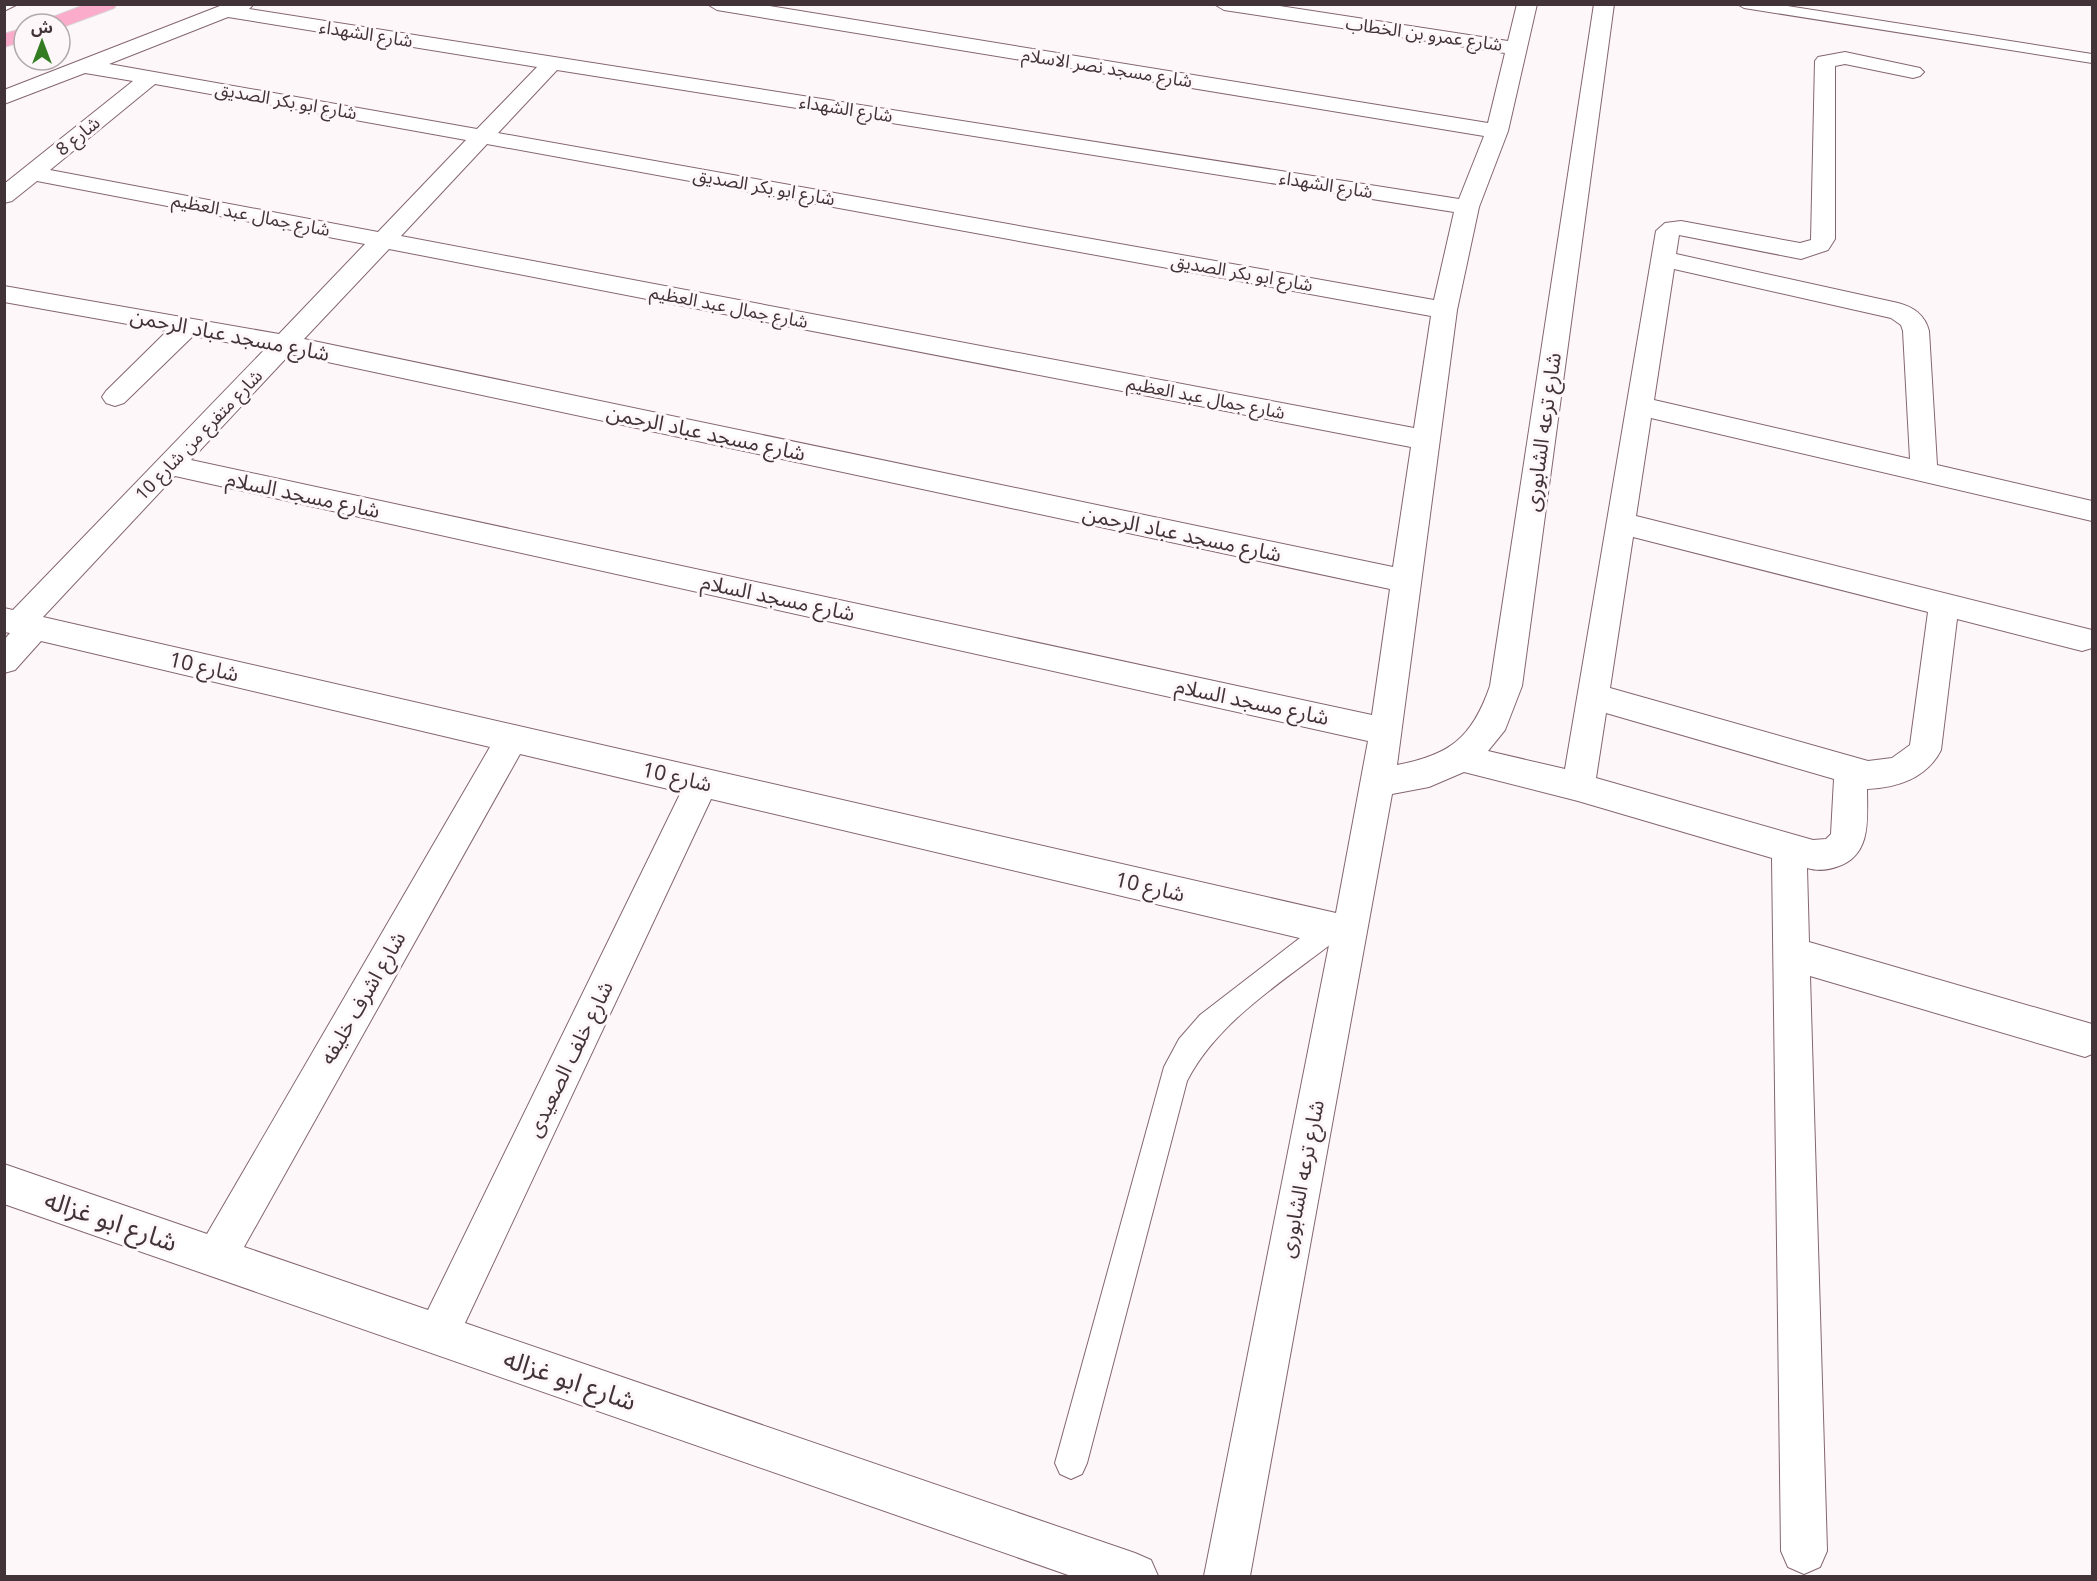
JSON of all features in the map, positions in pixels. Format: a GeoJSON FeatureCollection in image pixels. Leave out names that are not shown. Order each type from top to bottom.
{"type":"FeatureCollection","features":[{"type":"Feature","properties":{"kind":"highway"},"geometry":{"type":"LineString","coordinates":[[72,17],[108,4]]}},
{"type":"Feature","properties":{"kind":"street","name":"شارع مسجد نصر الاسلام"},"geometry":{"type":"LineString","coordinates":[[717,4],[1497,131]]}},
{"type":"Feature","properties":{"kind":"street","name":"شارع عمرو بن الخطاب"},"geometry":{"type":"LineString","coordinates":[[1224,4],[1516,48]]}},
{"type":"Feature","properties":{"kind":"street","name":"شارع ترعه الشابورى"},"geometry":{"type":"LineString","coordinates":[[1227,1576],[1340,931],[1378,782],[1444,310],[1467,207],[1497,131],[1527,4]]}},
{"type":"Feature","properties":{"kind":"street","name":"شارع ترعه الشابورى"},"geometry":{"type":"LineString","coordinates":[[1378,782],[1429,773],[1462,758],[1494,721],[1506,686],[1604,4]]}},
{"type":"Feature","properties":{"kind":"street"},"geometry":{"type":"LineString","coordinates":[[4,98],[235,8]]}},
{"type":"Feature","properties":{"kind":"street","name":"شارع الشهداء"},"geometry":{"type":"LineString","coordinates":[[235,8],[552,63],[1467,207]]}},
{"type":"Feature","properties":{"kind":"street"},"geometry":{"type":"LineString","coordinates":[[1578,787],[1668,231],[1673,228],[1794,250],[1812,249],[1820,245],[1823,239],[1825,61],[1845,58],[1913,72]]}},
{"type":"Feature","properties":{"kind":"street","name":"شارع متفرع من شارع 10"},"geometry":{"type":"LineString","coordinates":[[4,661],[20,624],[552,63]]}},
{"type":"Feature","properties":{"kind":"street","name":"شارع ابو بكر الصديق"},"geometry":{"type":"LineString","coordinates":[[84,67],[483,136],[1444,310]]}},
{"type":"Feature","properties":{"kind":"street","name":"شارع 8"},"geometry":{"type":"LineString","coordinates":[[4,196],[151,77]]}},
{"type":"Feature","properties":{"kind":"street","name":"شارع جمال عبد العظيم"},"geometry":{"type":"LineString","coordinates":[[32,173],[1425,440]]}},
{"type":"Feature","properties":{"kind":"street"},"geometry":{"type":"LineString","coordinates":[[1664,259],[1898,310],[1908,316],[1915,324],[1916,331],[1924,472]]}},
{"type":"Feature","properties":{"kind":"street","name":"شارع مسجد عباد الرحمن"},"geometry":{"type":"LineString","coordinates":[[4,294],[285,344],[1406,581]]}},
{"type":"Feature","properties":{"kind":"street"},"geometry":{"type":"LineString","coordinates":[[115,397],[187,327]]}},
{"type":"Feature","properties":{"kind":"street"},"geometry":{"type":"LineString","coordinates":[[1638,406],[2092,511]]}},
{"type":"Feature","properties":{"kind":"street","name":"شارع مسجد السلام"},"geometry":{"type":"LineString","coordinates":[[170,465],[1385,731]]}},
{"type":"Feature","properties":{"kind":"street"},"geometry":{"type":"LineString","coordinates":[[1620,523],[2082,639]]}},
{"type":"Feature","properties":{"kind":"street"},"geometry":{"type":"LineString","coordinates":[[1592,696],[1868,775],[1892,773],[1913,764],[1925,750],[1944,604]]}},
{"type":"Feature","properties":{"kind":"street","name":"شارع 10"},"geometry":{"type":"LineString","coordinates":[[20,624],[1340,931]]}},
{"type":"Feature","properties":{"kind":"street","name":"شارع اشرف خليفه"},"geometry":{"type":"LineString","coordinates":[[216,1257],[511,739]]}},
{"type":"Feature","properties":{"kind":"street"},"geometry":{"type":"LineString","coordinates":[[1462,758],[1578,787],[1789,850],[1813,855],[1833,853],[1847,842],[1850,824],[1851,770]]}},
{"type":"Feature","properties":{"kind":"street","name":"شارع خلف الصعيدى"},"geometry":{"type":"LineString","coordinates":[[438,1334],[702,783]]}},
{"type":"Feature","properties":{"kind":"street"},"geometry":{"type":"LineString","coordinates":[[1789,850],[1804,1564]]}},
{"type":"Feature","properties":{"kind":"street"},"geometry":{"type":"LineString","coordinates":[[1791,954],[2085,1039]]}},
{"type":"Feature","properties":{"kind":"street","name":"شارع ابو غزاله"},"geometry":{"type":"LineString","coordinates":[[4,1184],[1135,1576]]}},
{"type":"Feature","properties":{"kind":"lane"},"geometry":{"type":"LineString","coordinates":[[4,7],[11,4]]}},
{"type":"Feature","properties":{"kind":"lane"},"geometry":{"type":"LineString","coordinates":[[1743,4],[2092,59]]}},
{"type":"Feature","properties":{"kind":"lane"},"geometry":{"type":"LineString","coordinates":[[1071,1463],[1174,1077],[1189,1048],[1209,1024],[1340,931]]}}]}
